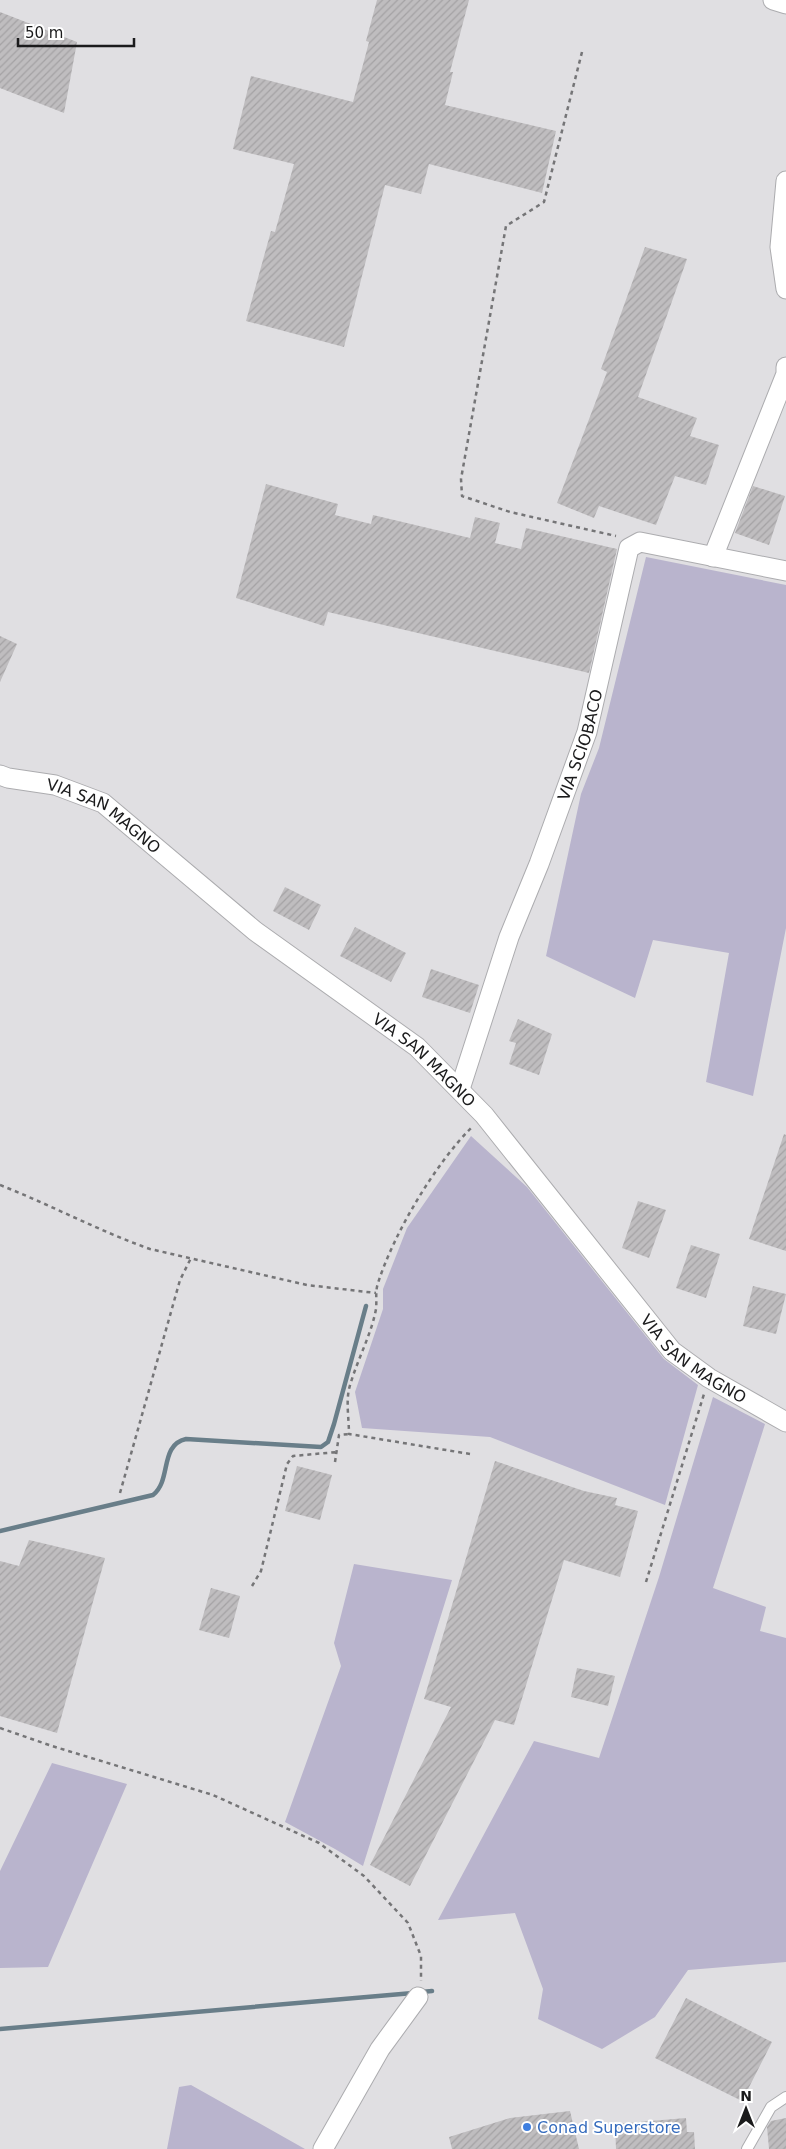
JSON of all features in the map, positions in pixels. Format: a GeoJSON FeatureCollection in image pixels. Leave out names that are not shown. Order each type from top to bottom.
{"type":"FeatureCollection","features":[{"type":"Feature","properties":{"kind":"street"},"geometry":{"type":"LineString","coordinates":[[773,0],[786,4]]}},
{"type":"Feature","properties":{"kind":"street"},"geometry":{"type":"LineString","coordinates":[[786,181],[780,246],[786,288]]}},
{"type":"Feature","properties":{"kind":"street"},"geometry":{"type":"LineString","coordinates":[[714,557],[786,374],[786,367]]}},
{"type":"Feature","properties":{"kind":"street"},"geometry":{"type":"LineString","coordinates":[[640,542],[786,571]]}},
{"type":"Feature","properties":{"kind":"street","name":"VIA SCIOBACO"},"geometry":{"type":"LineString","coordinates":[[460,1089],[509,937],[539,864],[587,732],[629,548],[640,542]]}},
{"type":"Feature","properties":{"kind":"street","name":"VIA SAN MAGNO"},"geometry":{"type":"LineString","coordinates":[[0,775],[8,778],[55,785],[103,803],[255,931],[417,1047],[484,1115],[672,1351],[709,1378],[786,1422]]}},
{"type":"Feature","properties":{"kind":"street"},"geometry":{"type":"LineString","coordinates":[[323,2149],[380,2049],[420,1991]]}},
{"type":"Feature","properties":{"kind":"lane"},"geometry":{"type":"LineString","coordinates":[[747,2149],[770,2107],[786,2097]]}},
{"type":"Feature","properties":{"kind":"path"},"geometry":{"type":"LineString","coordinates":[[582,52],[544,202],[506,226],[462,479],[462,496],[510,512],[640,542]]}},
{"type":"Feature","properties":{"kind":"path"},"geometry":{"type":"LineString","coordinates":[[349,1434],[349,1390],[376,1309],[376,1293],[394,1244],[410,1212],[457,1142],[484,1115]]}},
{"type":"Feature","properties":{"kind":"path"},"geometry":{"type":"LineString","coordinates":[[0,1185],[43,1202],[127,1241],[150,1249],[308,1285],[376,1293]]}},
{"type":"Feature","properties":{"kind":"path"},"geometry":{"type":"LineString","coordinates":[[120,1492],[180,1280],[191,1258]]}},
{"type":"Feature","properties":{"kind":"path"},"geometry":{"type":"LineString","coordinates":[[646,1582],[709,1378]]}},
{"type":"Feature","properties":{"kind":"path"},"geometry":{"type":"LineString","coordinates":[[335,1462],[339,1436],[349,1434],[470,1454]]}},
{"type":"Feature","properties":{"kind":"path"},"geometry":{"type":"LineString","coordinates":[[252,1586],[261,1571],[287,1464],[293,1456],[337,1452]]}},
{"type":"Feature","properties":{"kind":"path"},"geometry":{"type":"LineString","coordinates":[[0,1728],[52,1746],[213,1795],[319,1843],[364,1876],[408,1923],[421,1956],[420,1991]]}},
{"type":"Feature","properties":{"kind":"shaded area"},"geometry":{"type":"Polygon","coordinates":[[[646,557],[786,585],[786,928],[753,1096],[706,1082],[729,953],[653,940],[635,998],[546,956],[581,794],[599,748],[646,557]]]}},
{"type":"Feature","properties":{"kind":"shaded area"},"geometry":{"type":"Polygon","coordinates":[[[471,1136],[527,1187],[664,1359],[698,1385],[665,1505],[490,1437],[362,1428],[355,1392],[383,1309],[383,1289],[407,1228],[471,1136]]]}},
{"type":"Feature","properties":{"kind":"shaded area"},"geometry":{"type":"Polygon","coordinates":[[[713,1397],[765,1424],[713,1588],[766,1607],[760,1631],[786,1638],[786,1962],[688,1970],[655,2017],[602,2049],[538,2019],[543,1989],[515,1913],[438,1920],[534,1741],[599,1758],[659,1577],[713,1397]]]}},
{"type":"Feature","properties":{"kind":"shaded area"},"geometry":{"type":"Polygon","coordinates":[[[354,1564],[452,1580],[363,1866],[285,1822],[341,1666],[334,1643],[354,1564]]]}},
{"type":"Feature","properties":{"kind":"shaded area"},"geometry":{"type":"Polygon","coordinates":[[[52,1763],[127,1784],[48,1967],[0,1968],[0,1871],[52,1763]]]}},
{"type":"Feature","properties":{"kind":"shaded area"},"geometry":{"type":"Polygon","coordinates":[[[191,2085],[305,2149],[167,2149],[179,2087],[191,2085]]]}},
{"type":"Feature","properties":{"kind":"building"},"geometry":{"type":"Polygon","coordinates":[[[377,0],[469,0],[450,72],[453,72],[445,105],[556,131],[542,193],[429,164],[421,194],[385,185],[344,347],[246,321],[271,231],[275,232],[294,164],[233,149],[251,76],[353,102],[369,42],[366,41],[377,0]]]}},
{"type":"Feature","properties":{"kind":"building"},"geometry":{"type":"Polygon","coordinates":[[[0,12],[77,42],[64,113],[0,88],[0,12]]]}},
{"type":"Feature","properties":{"kind":"building"},"geometry":{"type":"Polygon","coordinates":[[[645,247],[687,259],[638,397],[697,418],[690,436],[719,445],[706,485],[675,476],[656,525],[599,506],[594,518],[557,503],[607,372],[601,369],[645,247]]]}},
{"type":"Feature","properties":{"kind":"building"},"geometry":{"type":"Polygon","coordinates":[[[266,484],[338,504],[335,515],[371,524],[373,515],[470,538],[475,517],[500,523],[495,543],[521,549],[526,528],[617,549],[589,673],[328,612],[324,626],[236,598],[266,484]]]}},
{"type":"Feature","properties":{"kind":"building"},"geometry":{"type":"Polygon","coordinates":[[[753,486],[785,496],[769,545],[735,533],[753,486]]]}},
{"type":"Feature","properties":{"kind":"building"},"geometry":{"type":"Polygon","coordinates":[[[0,636],[17,644],[0,682],[0,636]]]}},
{"type":"Feature","properties":{"kind":"building"},"geometry":{"type":"Polygon","coordinates":[[[285,887],[321,905],[309,930],[273,911],[285,887]]]}},
{"type":"Feature","properties":{"kind":"building"},"geometry":{"type":"Polygon","coordinates":[[[355,927],[406,953],[391,982],[340,956],[355,927]]]}},
{"type":"Feature","properties":{"kind":"building"},"geometry":{"type":"Polygon","coordinates":[[[431,969],[479,985],[470,1013],[422,997],[431,969]]]}},
{"type":"Feature","properties":{"kind":"building"},"geometry":{"type":"Polygon","coordinates":[[[518,1019],[552,1034],[539,1075],[509,1064],[516,1043],[509,1041],[518,1019]]]}},
{"type":"Feature","properties":{"kind":"building"},"geometry":{"type":"Polygon","coordinates":[[[784,1134],[786,1135],[786,1251],[749,1239],[784,1134]]]}},
{"type":"Feature","properties":{"kind":"building"},"geometry":{"type":"Polygon","coordinates":[[[638,1201],[666,1210],[649,1258],[622,1248],[638,1201]]]}},
{"type":"Feature","properties":{"kind":"building"},"geometry":{"type":"Polygon","coordinates":[[[691,1245],[720,1254],[706,1298],[676,1288],[691,1245]]]}},
{"type":"Feature","properties":{"kind":"building"},"geometry":{"type":"Polygon","coordinates":[[[753,1286],[786,1294],[776,1334],[743,1326],[753,1286]]]}},
{"type":"Feature","properties":{"kind":"building"},"geometry":{"type":"Polygon","coordinates":[[[495,1461],[584,1491],[617,1498],[615,1505],[638,1511],[620,1577],[564,1560],[514,1725],[495,1720],[410,1886],[370,1865],[451,1707],[424,1699],[495,1461]]]}},
{"type":"Feature","properties":{"kind":"building"},"geometry":{"type":"Polygon","coordinates":[[[297,1466],[332,1475],[320,1520],[285,1511],[297,1466]]]}},
{"type":"Feature","properties":{"kind":"building"},"geometry":{"type":"Polygon","coordinates":[[[29,1540],[105,1558],[57,1733],[0,1716],[0,1561],[19,1566],[29,1540]]]}},
{"type":"Feature","properties":{"kind":"building"},"geometry":{"type":"Polygon","coordinates":[[[211,1588],[240,1596],[229,1638],[199,1630],[211,1588]]]}},
{"type":"Feature","properties":{"kind":"building"},"geometry":{"type":"Polygon","coordinates":[[[577,1668],[615,1676],[608,1706],[571,1697],[577,1668]]]}},
{"type":"Feature","properties":{"kind":"building"},"geometry":{"type":"Polygon","coordinates":[[[686,1998],[772,2042],[742,2101],[655,2058],[686,1998]]]}},
{"type":"Feature","properties":{"kind":"building","name":"Conad Superstore"},"geometry":{"type":"Polygon","coordinates":[[[570,2111],[579,2149],[452,2149],[449,2137],[510,2118],[570,2111]]]}},
{"type":"Feature","properties":{"kind":"building"},"geometry":{"type":"Polygon","coordinates":[[[686,2118],[687,2132],[694,2132],[695,2149],[616,2149],[615,2124],[686,2118]]]}},
{"type":"Feature","properties":{"kind":"building"},"geometry":{"type":"Polygon","coordinates":[[[786,2118],[786,2149],[769,2149],[767,2127],[771,2121],[786,2118]]]}},
{"type":"Feature","properties":{"kind":"waterway"},"geometry":{"type":"LineString","coordinates":[[0,1531],[153,1495],[159,1489],[172,1448],[186,1439],[321,1447],[328,1442],[334,1424],[366,1306]]}},
{"type":"Feature","properties":{"kind":"waterway"},"geometry":{"type":"LineString","coordinates":[[421,1992],[432,1991]]}},
{"type":"Feature","properties":{"kind":"waterway"},"geometry":{"type":"LineString","coordinates":[[0,2029],[413,1993]]}},
{"type":"Feature","properties":{"kind":"place","name":"Conad Superstore"},"geometry":{"type":"Point","coordinates":[527,2127]}}]}
